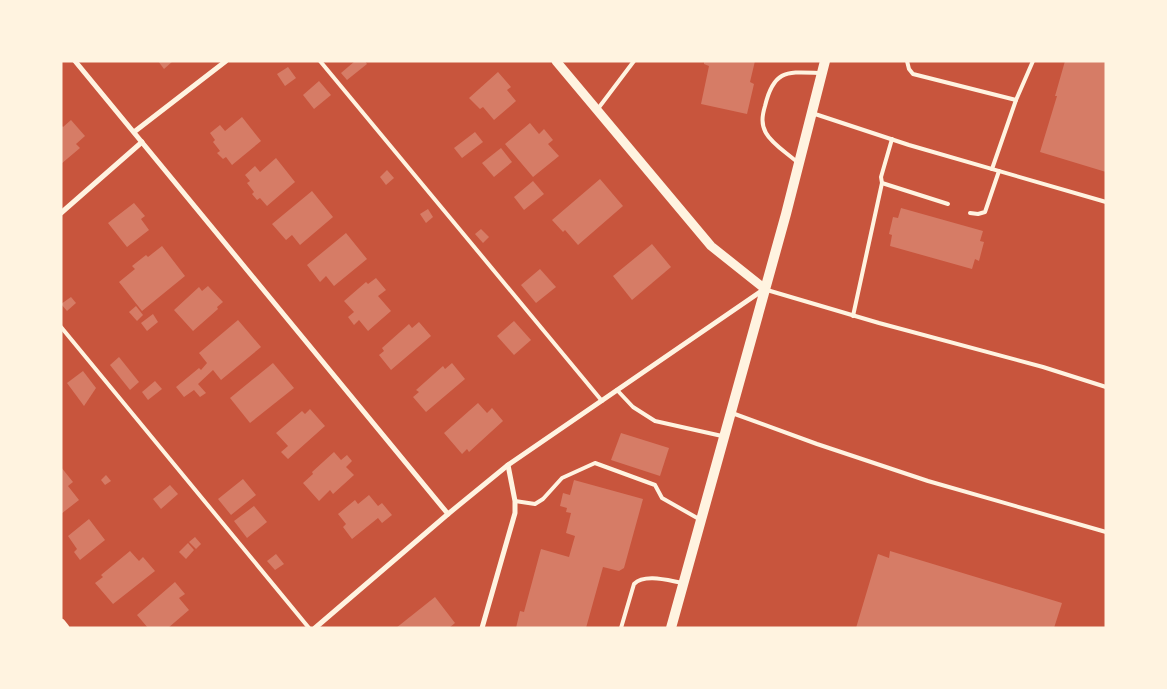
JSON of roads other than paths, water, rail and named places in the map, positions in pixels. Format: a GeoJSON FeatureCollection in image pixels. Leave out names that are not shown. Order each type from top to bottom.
{"type":"FeatureCollection","features":[{"type":"Feature","properties":{"kind":"main road"},"geometry":{"type":"LineString","coordinates":[[671,628],[799,163],[825,61]]}},
{"type":"Feature","properties":{"kind":"street"},"geometry":{"type":"LineString","coordinates":[[75,61],[448,514]]}},
{"type":"Feature","properties":{"kind":"street"},"geometry":{"type":"LineString","coordinates":[[134,132],[226,61]]}},
{"type":"Feature","properties":{"kind":"street"},"geometry":{"type":"LineString","coordinates":[[315,628],[508,465],[764,289],[711,246],[556,61]]}},
{"type":"Feature","properties":{"kind":"street"},"geometry":{"type":"LineString","coordinates":[[61,213],[142,142]]}},
{"type":"Feature","properties":{"kind":"street"},"geometry":{"type":"LineString","coordinates":[[482,628],[515,513],[515,501],[508,465]]}},
{"type":"Feature","properties":{"kind":"street"},"geometry":{"type":"LineString","coordinates":[[61,623],[65,628]]}},
{"type":"Feature","properties":{"kind":"lane"},"geometry":{"type":"LineString","coordinates":[[320,61],[602,401]]}},
{"type":"Feature","properties":{"kind":"lane"},"geometry":{"type":"LineString","coordinates":[[597,110],[634,61]]}},
{"type":"Feature","properties":{"kind":"lane"},"geometry":{"type":"LineString","coordinates":[[907,61],[909,69],[914,74],[1016,100]]}},
{"type":"Feature","properties":{"kind":"lane"},"geometry":{"type":"LineString","coordinates":[[992,169],[1016,100],[1033,61]]}},
{"type":"Feature","properties":{"kind":"lane"},"geometry":{"type":"LineString","coordinates":[[799,163],[773,142],[766,133],[762,123],[769,89],[774,81],[784,74],[792,72],[822,73]]}},
{"type":"Feature","properties":{"kind":"lane"},"geometry":{"type":"LineString","coordinates":[[812,113],[892,139],[1106,202]]}},
{"type":"Feature","properties":{"kind":"lane"},"geometry":{"type":"LineString","coordinates":[[853,316],[882,183],[881,178],[892,139]]}},
{"type":"Feature","properties":{"kind":"lane"},"geometry":{"type":"LineString","coordinates":[[970,213],[978,214],[985,212],[999,171]]}},
{"type":"Feature","properties":{"kind":"lane"},"geometry":{"type":"LineString","coordinates":[[882,183],[948,204]]}},
{"type":"Feature","properties":{"kind":"lane"},"geometry":{"type":"LineString","coordinates":[[764,289],[853,316],[1043,367],[1106,387]]}},
{"type":"Feature","properties":{"kind":"lane"},"geometry":{"type":"LineString","coordinates":[[61,327],[309,628]]}},
{"type":"Feature","properties":{"kind":"lane"},"geometry":{"type":"LineString","coordinates":[[617,390],[634,407],[655,421],[723,436]]}},
{"type":"Feature","properties":{"kind":"lane"},"geometry":{"type":"LineString","coordinates":[[730,412],[817,444],[928,480],[1106,532]]}},
{"type":"Feature","properties":{"kind":"lane"},"geometry":{"type":"LineString","coordinates":[[515,501],[535,504],[543,499],[562,478],[595,464],[655,485],[662,498],[701,520]]}},
{"type":"Feature","properties":{"kind":"lane"},"geometry":{"type":"LineString","coordinates":[[621,628],[634,584],[637,580],[652,578],[683,583]]}}]}
